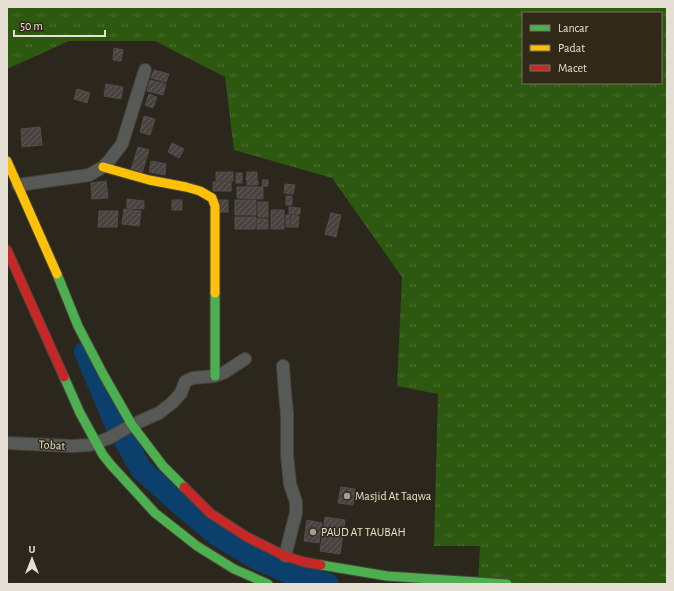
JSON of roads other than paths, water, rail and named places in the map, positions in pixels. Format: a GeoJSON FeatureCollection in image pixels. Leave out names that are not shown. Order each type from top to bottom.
{"type":"FeatureCollection","features":[{"type":"Feature","properties":{"kind":"street"},"geometry":{"type":"LineString","coordinates":[[18,185],[89,175],[103,167],[122,144],[145,70]]}},
{"type":"Feature","properties":{"kind":"street"},"geometry":{"type":"LineString","coordinates":[[7,161],[78,326],[103,374],[128,428],[163,466],[210,512],[247,537],[285,556],[304,562],[387,576],[507,584]]}},
{"type":"Feature","properties":{"kind":"street"},"geometry":{"type":"LineString","coordinates":[[103,167],[146,180],[205,192],[212,198],[214,206],[215,376],[226,372],[245,359]]}},
{"type":"Feature","properties":{"kind":"street"},"geometry":{"type":"LineString","coordinates":[[7,250],[62,375],[80,413],[103,455],[155,513],[197,546],[234,569],[268,584]]}},
{"type":"Feature","properties":{"kind":"street"},"geometry":{"type":"LineString","coordinates":[[283,366],[287,413],[287,455],[290,484],[296,507],[296,513],[285,556]]}},
{"type":"Feature","properties":{"kind":"street","name":"Tobat"},"geometry":{"type":"LineString","coordinates":[[7,443],[72,446],[96,443],[159,413],[172,403],[181,392],[185,382],[188,380],[193,378],[215,376]]}},
{"type":"Feature","properties":{"kind":"waterway"},"geometry":{"type":"LineString","coordinates":[[85,352],[115,423],[141,469],[217,535],[257,559],[299,577],[328,584]]}},
{"type":"Feature","properties":{"kind":"place","name":"Masjid At Taqwa"},"geometry":{"type":"Point","coordinates":[347,496]}},
{"type":"Feature","properties":{"kind":"place","name":"PAUD AT TAUBAH"},"geometry":{"type":"Point","coordinates":[313,532]}}]}
